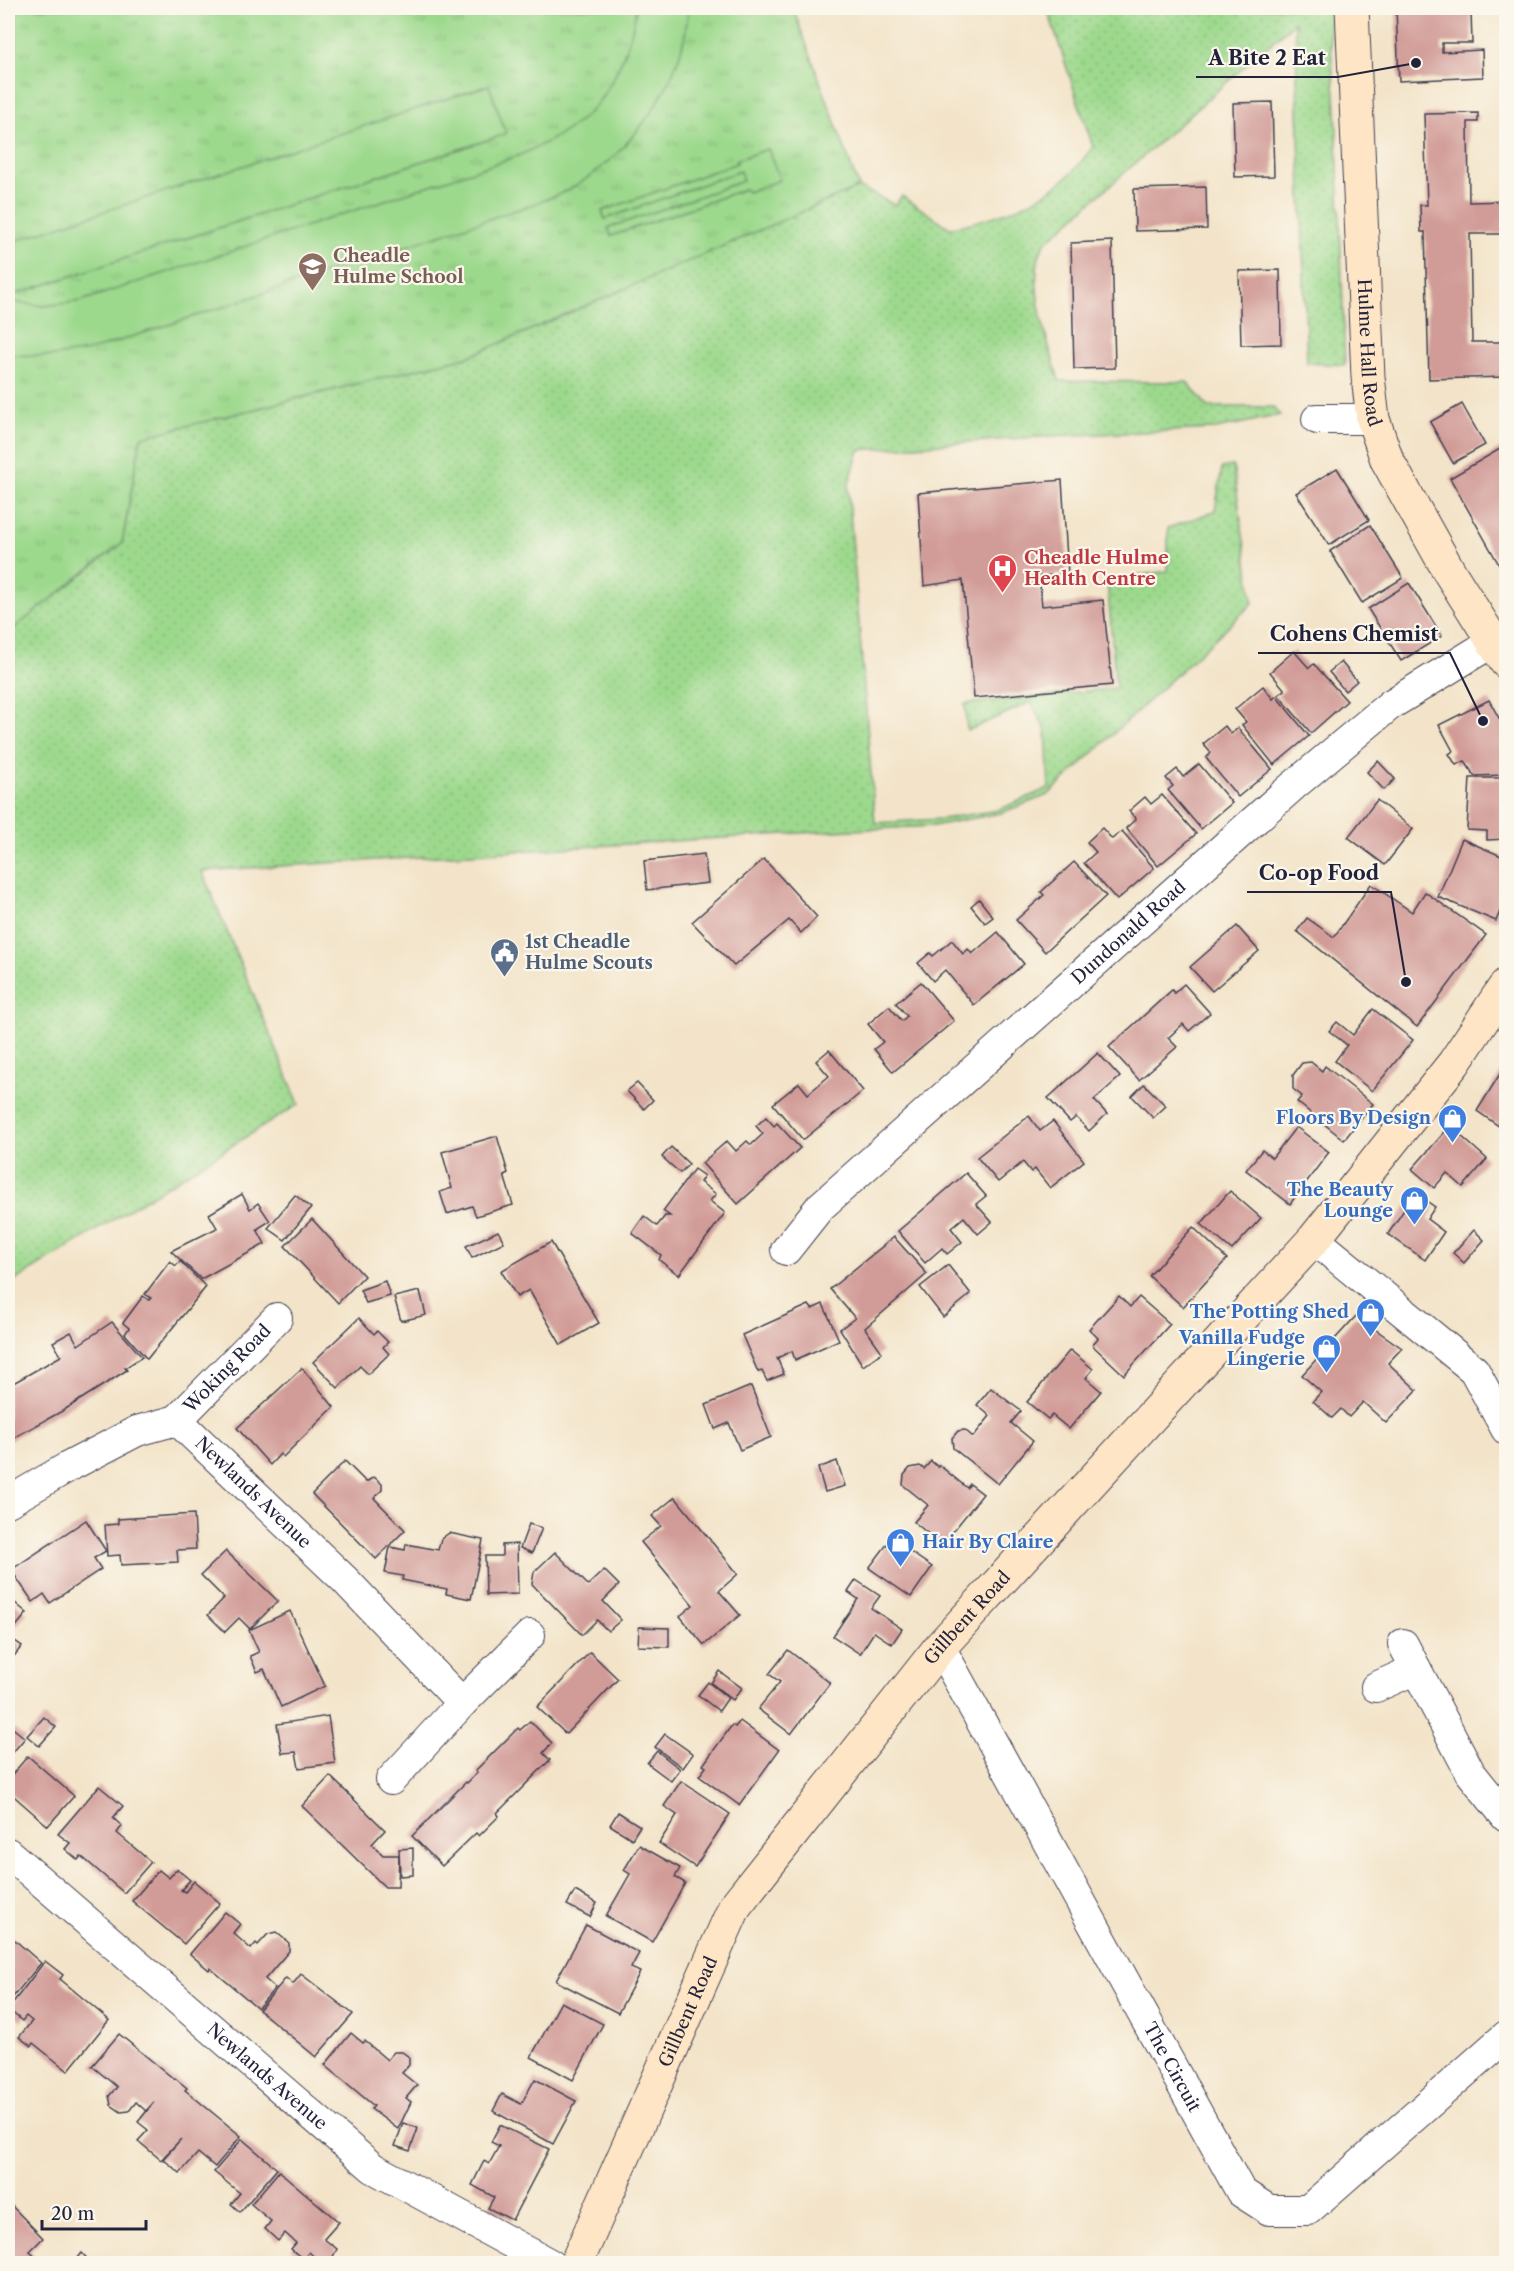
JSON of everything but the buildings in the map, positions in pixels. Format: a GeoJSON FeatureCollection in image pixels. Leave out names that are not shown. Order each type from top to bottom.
{"type":"FeatureCollection","features":[{"type":"Feature","properties":{"kind":"street","name":"Hulme Hall Road"},"geometry":{"type":"LineString","coordinates":[[1352,8],[1368,377],[1373,419],[1387,459],[1450,573],[1500,652]]}},
{"type":"Feature","properties":{"kind":"street"},"geometry":{"type":"LineString","coordinates":[[1317,419],[1373,419]]}},
{"type":"Feature","properties":{"kind":"street","name":"Dundonald Road"},"geometry":{"type":"LineString","coordinates":[[786,1250],[820,1207],[1293,786],[1390,705],[1500,652]]}},
{"type":"Feature","properties":{"kind":"street","name":"Gillbent Road"},"geometry":{"type":"LineString","coordinates":[[576,2264],[735,1906],[940,1647],[1314,1239],[1454,1063],[1506,985]]}},
{"type":"Feature","properties":{"kind":"street"},"geometry":{"type":"LineString","coordinates":[[1314,1239],[1474,1370],[1506,1429]]}},
{"type":"Feature","properties":{"kind":"street","name":"Woking Road"},"geometry":{"type":"LineString","coordinates":[[177,1420],[277,1318]]}},
{"type":"Feature","properties":{"kind":"street"},"geometry":{"type":"LineString","coordinates":[[8,1502],[137,1431],[177,1420]]}},
{"type":"Feature","properties":{"kind":"street","name":"Newlands Avenue"},"geometry":{"type":"LineString","coordinates":[[177,1420],[345,1580],[462,1703]]}},
{"type":"Feature","properties":{"kind":"street"},"geometry":{"type":"LineString","coordinates":[[391,1780],[462,1703],[530,1635]]}},
{"type":"Feature","properties":{"kind":"street","name":"The Circuit"},"geometry":{"type":"LineString","coordinates":[[940,1647],[1241,2192],[1269,2210],[1308,2210],[1506,2036]]}},
{"type":"Feature","properties":{"kind":"street"},"geometry":{"type":"LineString","coordinates":[[1376,1687],[1409,1657],[1470,1772],[1506,1817]]}},
{"type":"Feature","properties":{"kind":"street","name":"Newlands Avenue"},"geometry":{"type":"LineString","coordinates":[[8,1853],[373,2168],[550,2264]]}},
{"type":"Feature","properties":{"kind":"green space","name":"Cheadle Hulme School"},"geometry":{"type":"Polygon","coordinates":[[[8,8],[793,8],[859,187],[470,356],[141,437],[122,543],[8,633],[8,8]]]}},
{"type":"Feature","properties":{"kind":"green space"},"geometry":{"type":"Polygon","coordinates":[[[636,8],[688,8],[685,34],[677,61],[666,87],[634,135],[593,174],[570,189],[531,205],[89,351],[53,356],[8,355],[8,302],[45,306],[81,301],[515,157],[550,140],[583,118],[603,96],[625,53],[636,8]]]}},
{"type":"Feature","properties":{"kind":"green space"},"geometry":{"type":"Polygon","coordinates":[[[1047,8],[1328,8],[1336,109],[1345,365],[1307,363],[1295,22],[1045,243],[1039,257],[1036,274],[1044,330],[1059,381],[1187,382],[1208,407],[1273,407],[1280,415],[1216,429],[1052,436],[859,450],[848,487],[875,823],[942,819],[998,810],[1049,788],[1046,731],[1031,702],[967,731],[965,704],[1116,688],[1107,580],[1168,571],[1168,528],[1215,511],[1222,468],[1233,466],[1253,603],[1048,795],[1001,813],[933,826],[202,871],[299,1104],[8,1285],[8,633],[122,543],[141,437],[470,356],[859,187],[895,205],[902,196],[950,228],[998,215],[1028,203],[1043,195],[1069,175],[1093,147],[1047,8]]]}},
{"type":"Feature","properties":{"kind":"green space"},"geometry":{"type":"Polygon","coordinates":[[[489,85],[506,134],[10,296],[8,243],[489,85]]]}},
{"type":"Feature","properties":{"kind":"green space"},"geometry":{"type":"Polygon","coordinates":[[[768,149],[780,180],[747,192],[745,189],[611,236],[608,228],[743,181],[740,171],[605,219],[602,211],[737,163],[736,160],[768,149]]]}},
{"type":"Feature","properties":{"kind":"place","name":"A Bite 2 Eat"},"geometry":{"type":"Point","coordinates":[1416,63]}},
{"type":"Feature","properties":{"kind":"place","name":"Cheadle Hulme School"},"geometry":{"type":"Point","coordinates":[312,292]}},
{"type":"Feature","properties":{"kind":"place","name":"Cheadle Hulme Health Centre"},"geometry":{"type":"Point","coordinates":[1003,594]}},
{"type":"Feature","properties":{"kind":"place","name":"Cohens Chemist"},"geometry":{"type":"Point","coordinates":[1483,721]}},
{"type":"Feature","properties":{"kind":"place","name":"1st Cheadle Hulme Scouts"},"geometry":{"type":"Point","coordinates":[504,978]}},
{"type":"Feature","properties":{"kind":"place","name":"Co-op Food"},"geometry":{"type":"Point","coordinates":[1406,982]}},
{"type":"Feature","properties":{"kind":"place","name":"Floors By Design"},"geometry":{"type":"Point","coordinates":[1452,1144]}},
{"type":"Feature","properties":{"kind":"place","name":"The Beauty Lounge"},"geometry":{"type":"Point","coordinates":[1414,1226]}},
{"type":"Feature","properties":{"kind":"place","name":"The Potting Shed"},"geometry":{"type":"Point","coordinates":[1370,1338]}},
{"type":"Feature","properties":{"kind":"place","name":"Vanilla Fudge Lingerie"},"geometry":{"type":"Point","coordinates":[1326,1374]}},
{"type":"Feature","properties":{"kind":"place","name":"Hair By Claire"},"geometry":{"type":"Point","coordinates":[901,1568]}}]}
